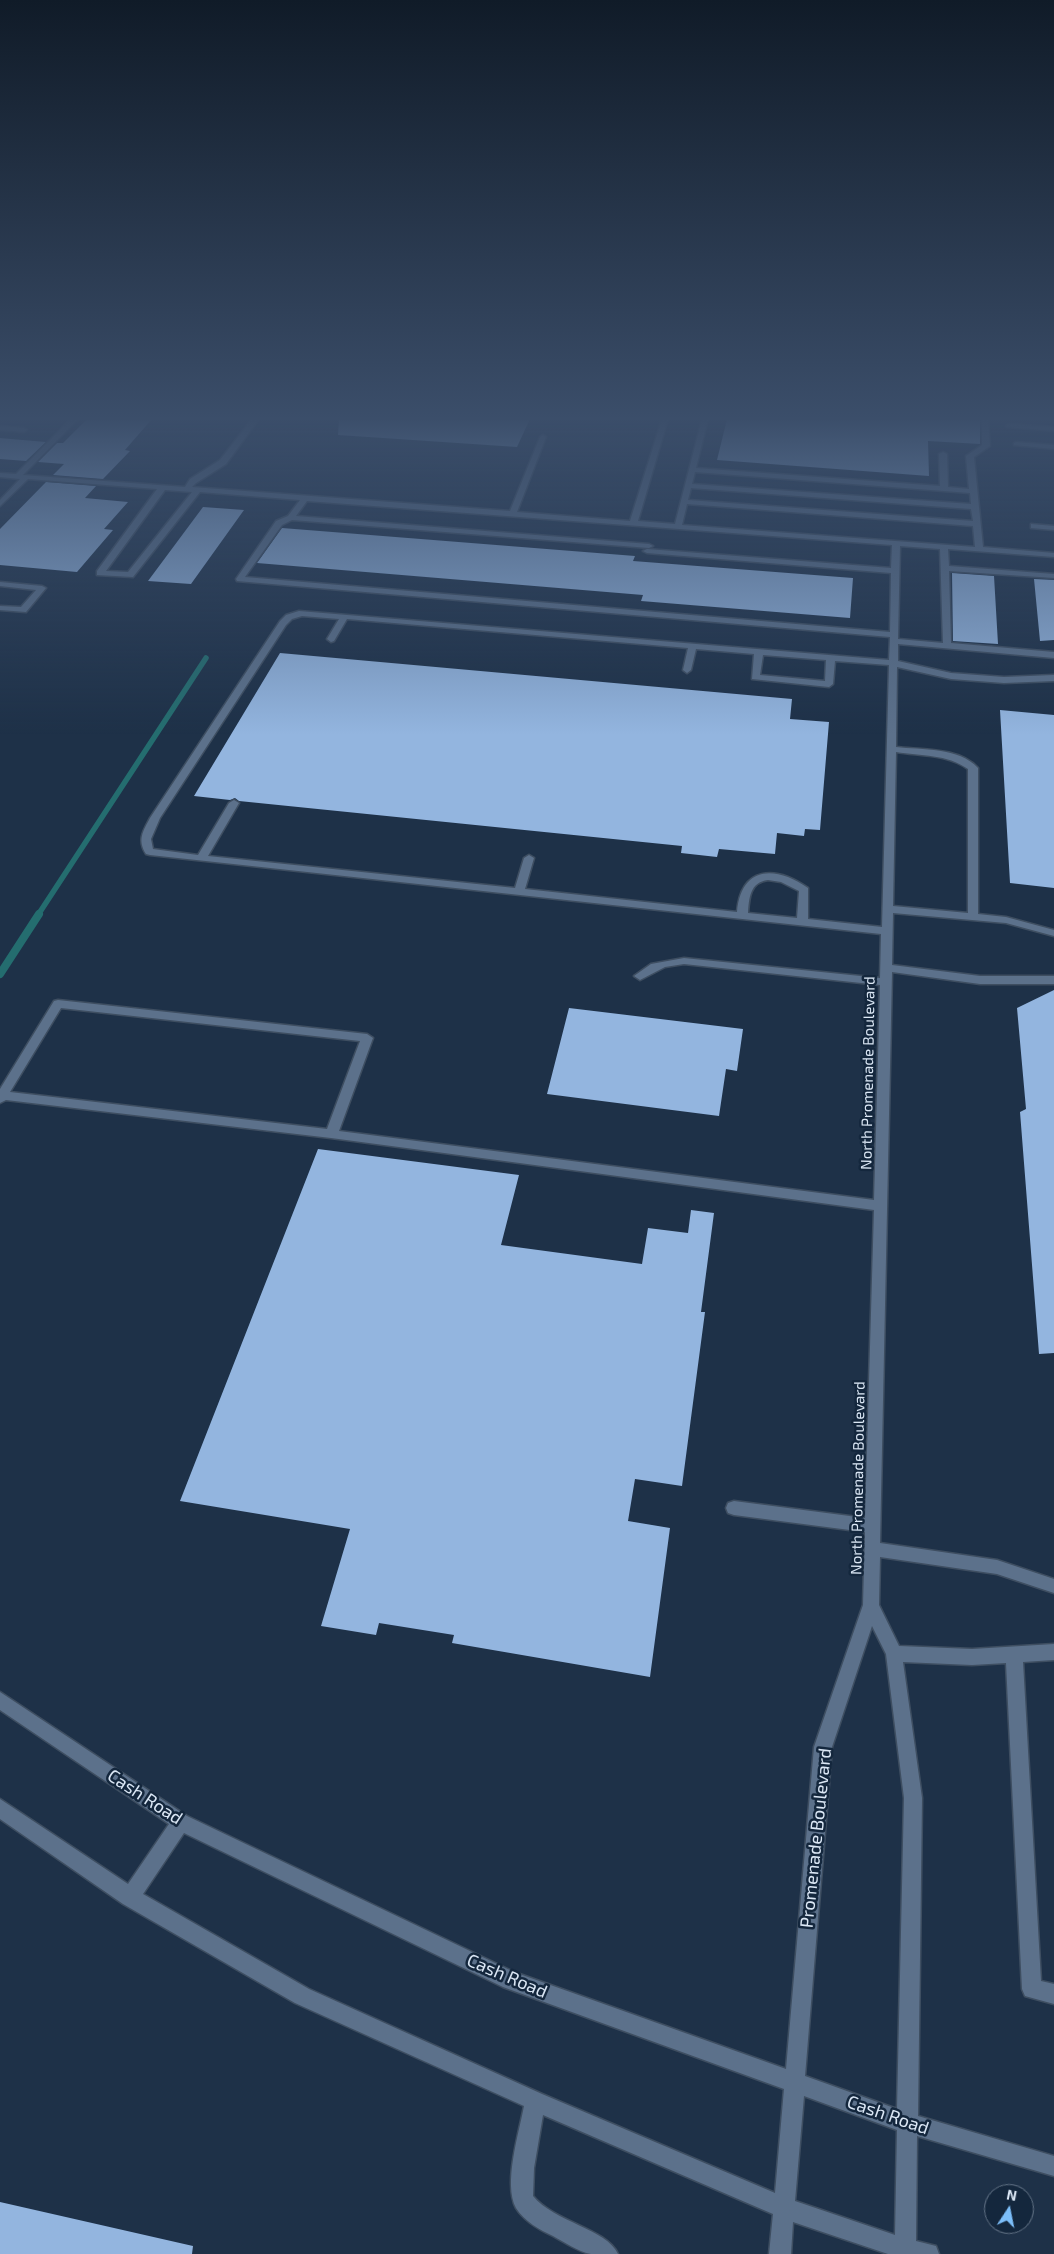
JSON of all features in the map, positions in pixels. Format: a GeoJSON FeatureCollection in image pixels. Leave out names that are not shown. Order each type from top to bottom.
{"type":"FeatureCollection","features":[{"type":"Feature","properties":{"kind":"street"},"geometry":{"type":"LineString","coordinates":[[136,524],[100,573],[130,575],[171,524]]}},
{"type":"Feature","properties":{"kind":"street"},"geometry":{"type":"LineString","coordinates":[[277,524],[240,579],[894,638],[947,646],[1054,655]]}},
{"type":"Feature","properties":{"kind":"street"},"geometry":{"type":"LineString","coordinates":[[496,524],[522,526],[624,524]]}},
{"type":"Feature","properties":{"kind":"street"},"geometry":{"type":"LineString","coordinates":[[637,524],[1054,555]]}},
{"type":"Feature","properties":{"kind":"street"},"geometry":{"type":"LineString","coordinates":[[976,524],[979,549]]}},
{"type":"Feature","properties":{"kind":"street"},"geometry":{"type":"LineString","coordinates":[[522,526],[648,548],[895,570]]}},
{"type":"Feature","properties":{"kind":"street"},"geometry":{"type":"LineString","coordinates":[[1034,526],[1054,528]]}},
{"type":"Feature","properties":{"kind":"street","name":"North Promenade Boulevard"},"geometry":{"type":"LineString","coordinates":[[871,1605],[896,543]]}},
{"type":"Feature","properties":{"kind":"street"},"geometry":{"type":"LineString","coordinates":[[944,546],[947,646]]}},
{"type":"Feature","properties":{"kind":"street"},"geometry":{"type":"LineString","coordinates":[[945,568],[1054,576]]}},
{"type":"Feature","properties":{"kind":"street"},"geometry":{"type":"LineString","coordinates":[[0,584],[42,588],[23,610],[0,608]]}},
{"type":"Feature","properties":{"kind":"street"},"geometry":{"type":"LineString","coordinates":[[887,931],[150,852],[145,846],[145,839],[155,818],[283,623],[289,617],[302,614],[831,657],[893,663],[951,676],[1004,680],[1054,678]]}},
{"type":"Feature","properties":{"kind":"street"},"geometry":{"type":"LineString","coordinates":[[331,639],[345,616]]}},
{"type":"Feature","properties":{"kind":"street"},"geometry":{"type":"LineString","coordinates":[[687,670],[693,645]]}},
{"type":"Feature","properties":{"kind":"street"},"geometry":{"type":"LineString","coordinates":[[758,651],[755,677],[829,684],[831,657]]}},
{"type":"Feature","properties":{"kind":"street"},"geometry":{"type":"LineString","coordinates":[[891,749],[954,758],[966,761],[973,768],[973,916]]}},
{"type":"Feature","properties":{"kind":"street"},"geometry":{"type":"LineString","coordinates":[[201,858],[234,803]]}},
{"type":"Feature","properties":{"kind":"street"},"geometry":{"type":"LineString","coordinates":[[519,892],[529,858]]}},
{"type":"Feature","properties":{"kind":"street"},"geometry":{"type":"LineString","coordinates":[[742,916],[746,890],[749,884],[756,879],[778,879],[788,880],[804,890],[802,922]]}},
{"type":"Feature","properties":{"kind":"street"},"geometry":{"type":"LineString","coordinates":[[888,909],[1006,920],[1054,933]]}},
{"type":"Feature","properties":{"kind":"street"},"geometry":{"type":"LineString","coordinates":[[640,976],[648,969],[667,962],[684,961],[886,982]]}},
{"type":"Feature","properties":{"kind":"street"},"geometry":{"type":"LineString","coordinates":[[886,968],[980,980],[1054,980]]}},
{"type":"Feature","properties":{"kind":"street"},"geometry":{"type":"LineString","coordinates":[[331,1134],[367,1038],[58,1004],[1,1097],[331,1134],[881,1206]]}},
{"type":"Feature","properties":{"kind":"street"},"geometry":{"type":"LineString","coordinates":[[734,1508],[873,1526]]}},
{"type":"Feature","properties":{"kind":"street"},"geometry":{"type":"LineString","coordinates":[[873,1549],[997,1567],[1054,1586]]}},
{"type":"Feature","properties":{"kind":"street"},"geometry":{"type":"LineString","coordinates":[[871,1605],[894,1654],[913,1798],[905,2251]]}},
{"type":"Feature","properties":{"kind":"street","name":"Promenade Boulevard"},"geometry":{"type":"LineString","coordinates":[[780,2254],[782,2207],[823,1747],[871,1605]]}},
{"type":"Feature","properties":{"kind":"street"},"geometry":{"type":"LineString","coordinates":[[894,1654],[972,1657],[1054,1652]]}},
{"type":"Feature","properties":{"kind":"street"},"geometry":{"type":"LineString","coordinates":[[1014,1655],[1032,1989],[1054,1994]]}},
{"type":"Feature","properties":{"kind":"street","name":"Cash Road"},"geometry":{"type":"LineString","coordinates":[[0,1700],[181,1822],[510,1980],[907,2122],[1054,2166]]}},
{"type":"Feature","properties":{"kind":"street"},"geometry":{"type":"LineString","coordinates":[[0,1808],[130,1897],[302,1996],[535,2101],[782,2207],[905,2251],[928,2254]]}},
{"type":"Feature","properties":{"kind":"street"},"geometry":{"type":"LineString","coordinates":[[130,1897],[181,1822]]}},
{"type":"Feature","properties":{"kind":"street"},"geometry":{"type":"LineString","coordinates":[[535,2101],[521,2183],[523,2200],[536,2215],[599,2247],[608,2254]]}},
{"type":"Feature","properties":{"kind":"building"},"geometry":{"type":"Polygon","coordinates":[[[5,524],[108,524],[104,529],[113,530],[77,572],[0,565],[0,529],[5,524]]]}},
{"type":"Feature","properties":{"kind":"building"},"geometry":{"type":"Polygon","coordinates":[[[190,524],[234,524],[191,584],[148,581],[190,524]]]}},
{"type":"Feature","properties":{"kind":"building"},"geometry":{"type":"Polygon","coordinates":[[[282,528],[635,556],[633,561],[853,578],[850,618],[641,601],[643,595],[257,563],[282,528]]]}},
{"type":"Feature","properties":{"kind":"building"},"geometry":{"type":"Polygon","coordinates":[[[952,573],[994,576],[998,644],[953,641],[952,573]]]}},
{"type":"Feature","properties":{"kind":"building"},"geometry":{"type":"Polygon","coordinates":[[[1034,579],[1054,580],[1054,640],[1040,641],[1034,579]]]}},
{"type":"Feature","properties":{"kind":"building"},"geometry":{"type":"Polygon","coordinates":[[[280,653],[792,699],[790,719],[829,722],[820,830],[805,829],[804,836],[777,833],[775,854],[719,849],[717,857],[681,853],[682,846],[239,801],[235,798],[230,800],[194,796],[280,653]]]}},
{"type":"Feature","properties":{"kind":"building"},"geometry":{"type":"Polygon","coordinates":[[[1000,710],[1054,715],[1054,888],[1010,883],[1000,710]]]}},
{"type":"Feature","properties":{"kind":"building"},"geometry":{"type":"Polygon","coordinates":[[[1054,990],[1054,1353],[1039,1354],[1020,1112],[1026,1109],[1017,1008],[1054,990]]]}},
{"type":"Feature","properties":{"kind":"building"},"geometry":{"type":"Polygon","coordinates":[[[569,1008],[743,1029],[737,1071],[726,1069],[719,1116],[547,1094],[569,1008]]]}},
{"type":"Feature","properties":{"kind":"building"},"geometry":{"type":"Polygon","coordinates":[[[318,1149],[519,1175],[501,1245],[642,1264],[648,1228],[688,1233],[691,1210],[714,1213],[701,1312],[705,1312],[682,1486],[635,1479],[628,1521],[670,1528],[650,1677],[452,1643],[454,1635],[379,1623],[376,1635],[321,1626],[350,1529],[180,1501],[318,1149]]]}},
{"type":"Feature","properties":{"kind":"building"},"geometry":{"type":"Polygon","coordinates":[[[0,2202],[193,2246],[192,2254],[0,2254],[0,2202]]]}},
{"type":"Feature","properties":{"kind":"waterway"},"geometry":{"type":"LineString","coordinates":[[38,915],[206,658]]}},
{"type":"Feature","properties":{"kind":"waterway"},"geometry":{"type":"LineString","coordinates":[[0,974],[39,914]]}}]}
